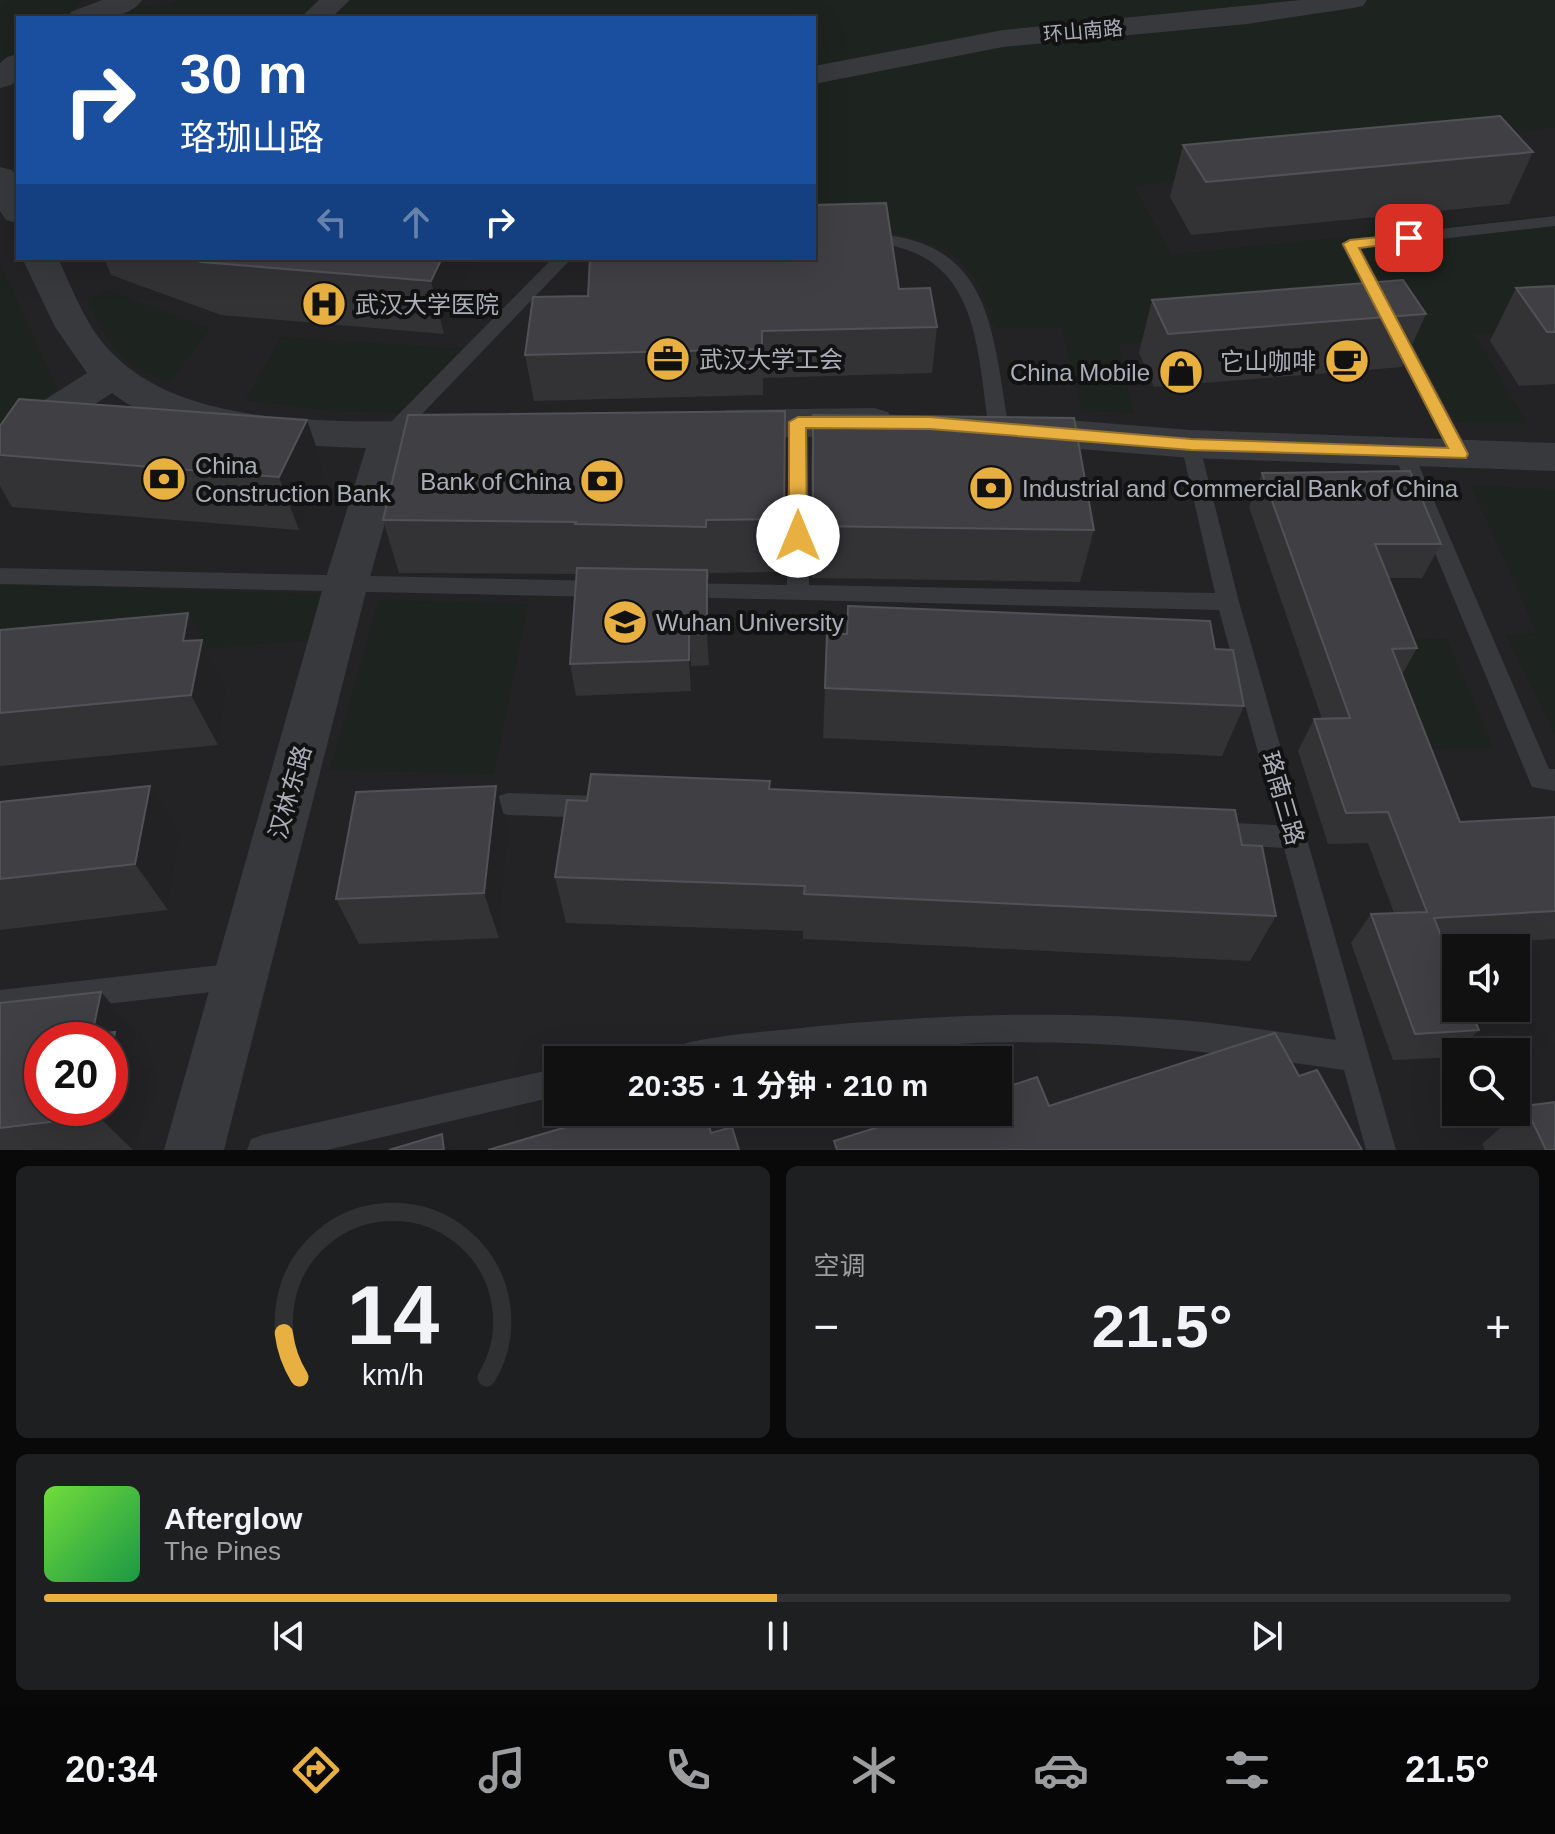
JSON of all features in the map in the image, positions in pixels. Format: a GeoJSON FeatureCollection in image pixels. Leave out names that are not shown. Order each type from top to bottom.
{"type":"FeatureCollection","features":[{"type":"Feature","properties":{"kind":"street"},"geometry":{"type":"LineString","coordinates":[[75,16],[92,0]]}},
{"type":"Feature","properties":{"kind":"street"},"geometry":{"type":"LineString","coordinates":[[86,16],[128,0]]}},
{"type":"Feature","properties":{"kind":"street"},"geometry":{"type":"LineString","coordinates":[[316,16],[336,0]]}},
{"type":"Feature","properties":{"kind":"street","name":"环山南路"},"geometry":{"type":"LineString","coordinates":[[816,75],[913,53],[995,40],[1237,17],[1353,0]]}},
{"type":"Feature","properties":{"kind":"street"},"geometry":{"type":"LineString","coordinates":[[0,79],[16,65]]}},
{"type":"Feature","properties":{"kind":"street"},"geometry":{"type":"LineString","coordinates":[[0,177],[16,209]]}},
{"type":"Feature","properties":{"kind":"street"},"geometry":{"type":"LineString","coordinates":[[41,260],[86,346],[111,376],[137,394],[190,413],[325,433],[498,433]]}},
{"type":"Feature","properties":{"kind":"street"},"geometry":{"type":"LineString","coordinates":[[0,447],[111,376]]}},
{"type":"Feature","properties":{"kind":"street"},"geometry":{"type":"LineString","coordinates":[[688,425],[916,423]]}},
{"type":"Feature","properties":{"kind":"street"},"geometry":{"type":"LineString","coordinates":[[958,425],[1191,444],[1555,457]]}},
{"type":"Feature","properties":{"kind":"street","name":"汉林东路"},"geometry":{"type":"LineString","coordinates":[[194,1150],[238,976],[390,435]]}},
{"type":"Feature","properties":{"kind":"lane"},"geometry":{"type":"LineString","coordinates":[[1460,454],[1350,244],[1555,221]]}},
{"type":"Feature","properties":{"kind":"lane"},"geometry":{"type":"LineString","coordinates":[[816,239],[889,240],[929,250],[953,265],[970,291],[977,311],[999,428]]}},
{"type":"Feature","properties":{"kind":"lane"},"geometry":{"type":"LineString","coordinates":[[390,435],[561,260]]}},
{"type":"Feature","properties":{"kind":"lane"},"geometry":{"type":"LineString","coordinates":[[798,422],[798,593]]}},
{"type":"Feature","properties":{"kind":"lane","name":"珞南三路"},"geometry":{"type":"LineString","coordinates":[[1191,444],[1228,602],[1381,1150]]}},
{"type":"Feature","properties":{"kind":"lane"},"geometry":{"type":"LineString","coordinates":[[1404,454],[1541,780],[1555,780]]}},
{"type":"Feature","properties":{"kind":"lane"},"geometry":{"type":"LineString","coordinates":[[0,576],[627,590]]}},
{"type":"Feature","properties":{"kind":"lane"},"geometry":{"type":"LineString","coordinates":[[658,590],[1228,602]]}},
{"type":"Feature","properties":{"kind":"lane"},"geometry":{"type":"LineString","coordinates":[[508,804],[618,808]]}},
{"type":"Feature","properties":{"kind":"lane"},"geometry":{"type":"LineString","coordinates":[[1184,832],[1293,837]]}},
{"type":"Feature","properties":{"kind":"lane"},"geometry":{"type":"LineString","coordinates":[[0,1003],[238,976]]}},
{"type":"Feature","properties":{"kind":"lane"},"geometry":{"type":"LineString","coordinates":[[772,1046],[991,1027],[1156,1032],[1225,1038],[1354,1057]]}},
{"type":"Feature","properties":{"kind":"lane"},"geometry":{"type":"LineString","coordinates":[[262,1150],[544,1085]]}},
{"type":"Feature","properties":{"kind":"shaded area","name":"Wuhan University"},"geometry":{"type":"Polygon","coordinates":[[[0,0],[1555,0],[1555,1150],[0,1150],[0,0]]]}},
{"type":"Feature","properties":{"kind":"shaded area"},"geometry":{"type":"Polygon","coordinates":[[[1,0],[83,0],[66,16],[16,16],[16,57],[0,69],[1,0]]]}},
{"type":"Feature","properties":{"kind":"shaded area"},"geometry":{"type":"Polygon","coordinates":[[[178,0],[1555,0],[1555,127],[1134,186],[1171,255],[1555,215],[1555,330],[1474,334],[1527,423],[1457,423],[1400,321],[1119,344],[1133,413],[1082,411],[1062,327],[995,328],[973,277],[941,247],[922,239],[879,232],[816,232],[816,16],[102,16],[130,6],[167,5],[178,0]]]}},
{"type":"Feature","properties":{"kind":"shaded area"},"geometry":{"type":"Polygon","coordinates":[[[0,263],[59,392],[0,432],[0,263]]]}},
{"type":"Feature","properties":{"kind":"shaded area"},"geometry":{"type":"Polygon","coordinates":[[[108,290],[210,329],[170,382],[127,361],[110,342],[87,301],[108,290]]]}},
{"type":"Feature","properties":{"kind":"shaded area"},"geometry":{"type":"Polygon","coordinates":[[[281,337],[465,349],[405,413],[330,411],[246,400],[281,337]]]}},
{"type":"Feature","properties":{"kind":"shaded area"},"geometry":{"type":"Polygon","coordinates":[[[1471,485],[1555,490],[1555,734],[1506,635],[1537,633],[1471,485]]]}},
{"type":"Feature","properties":{"kind":"shaded area"},"geometry":{"type":"Polygon","coordinates":[[[0,585],[320,594],[308,640],[0,666],[0,585]]]}},
{"type":"Feature","properties":{"kind":"shaded area"},"geometry":{"type":"Polygon","coordinates":[[[379,600],[528,604],[494,774],[330,770],[379,600]]]}},
{"type":"Feature","properties":{"kind":"shaded area"},"geometry":{"type":"Polygon","coordinates":[[[1447,639],[1494,748],[1399,749],[1382,640],[1447,639]]]}},
{"type":"Feature","properties":{"kind":"building"},"geometry":{"type":"Polygon","coordinates":[[[1500,116],[1533,152],[1206,182],[1183,145],[1500,116]]]}},
{"type":"Feature","properties":{"kind":"building"},"geometry":{"type":"Polygon","coordinates":[[[886,203],[899,289],[930,288],[937,327],[762,331],[762,349],[525,355],[533,297],[588,296],[590,260],[816,260],[816,205],[886,203]]]}},
{"type":"Feature","properties":{"kind":"building"},"geometry":{"type":"Polygon","coordinates":[[[194,260],[441,260],[431,281],[194,260]]]}},
{"type":"Feature","properties":{"kind":"building"},"geometry":{"type":"Polygon","coordinates":[[[1403,280],[1426,314],[1168,334],[1152,300],[1403,280]]]}},
{"type":"Feature","properties":{"kind":"building"},"geometry":{"type":"Polygon","coordinates":[[[1555,286],[1555,332],[1547,332],[1516,288],[1555,286]]]}},
{"type":"Feature","properties":{"kind":"building"},"geometry":{"type":"Polygon","coordinates":[[[19,399],[307,420],[279,477],[0,455],[0,426],[19,399]]]}},
{"type":"Feature","properties":{"kind":"building"},"geometry":{"type":"Polygon","coordinates":[[[785,411],[784,519],[706,520],[706,527],[383,520],[408,415],[785,411]]]}},
{"type":"Feature","properties":{"kind":"building"},"geometry":{"type":"Polygon","coordinates":[[[813,415],[1074,418],[1094,530],[813,526],[813,415]]]}},
{"type":"Feature","properties":{"kind":"building"},"geometry":{"type":"Polygon","coordinates":[[[1410,471],[1441,544],[1375,544],[1417,648],[1392,649],[1460,822],[1555,817],[1555,911],[1434,918],[1442,938],[1442,1022],[1476,1022],[1479,1030],[1415,1034],[1371,914],[1427,912],[1388,812],[1346,813],[1314,719],[1350,718],[1262,473],[1410,471]]]}},
{"type":"Feature","properties":{"kind":"building"},"geometry":{"type":"Polygon","coordinates":[[[577,568],[707,570],[707,634],[689,634],[689,660],[570,664],[577,568]]]}},
{"type":"Feature","properties":{"kind":"building"},"geometry":{"type":"Polygon","coordinates":[[[848,606],[1210,621],[1215,649],[1233,650],[1244,706],[825,688],[827,633],[847,634],[848,606]]]}},
{"type":"Feature","properties":{"kind":"building"},"geometry":{"type":"Polygon","coordinates":[[[188,613],[183,641],[202,640],[191,695],[0,713],[0,630],[188,613]]]}},
{"type":"Feature","properties":{"kind":"building"},"geometry":{"type":"Polygon","coordinates":[[[591,774],[770,781],[769,789],[1235,810],[1242,845],[1262,846],[1276,916],[804,894],[805,886],[555,877],[567,800],[587,801],[591,774]]]}},
{"type":"Feature","properties":{"kind":"building"},"geometry":{"type":"Polygon","coordinates":[[[150,786],[135,864],[0,879],[0,802],[150,786]]]}},
{"type":"Feature","properties":{"kind":"building"},"geometry":{"type":"Polygon","coordinates":[[[496,786],[484,893],[336,899],[356,792],[496,786]]]}},
{"type":"Feature","properties":{"kind":"building"},"geometry":{"type":"Polygon","coordinates":[[[101,992],[95,1022],[24,1022],[24,1125],[0,1128],[0,1003],[101,992]]]}},
{"type":"Feature","properties":{"kind":"building"},"geometry":{"type":"Polygon","coordinates":[[[1275,1033],[1299,1076],[1317,1070],[1362,1150],[837,1150],[834,1141],[882,1126],[1012,1126],[1012,1085],[1037,1077],[1049,1106],[1275,1033]]]}},
{"type":"Feature","properties":{"kind":"building"},"geometry":{"type":"Polygon","coordinates":[[[1555,1102],[1555,1150],[1546,1150],[1530,1116],[1530,1105],[1555,1102]]]}},
{"type":"Feature","properties":{"kind":"building"},"geometry":{"type":"Polygon","coordinates":[[[569,1126],[709,1126],[711,1133],[732,1127],[739,1150],[488,1150],[569,1126]]]}},
{"type":"Feature","properties":{"kind":"building"},"geometry":{"type":"Polygon","coordinates":[[[442,1134],[444,1150],[389,1150],[442,1134]]]}},
{"type":"Feature","properties":{"kind":"place","name":"武汉大学医院"},"geometry":{"type":"Point","coordinates":[324,304]}},
{"type":"Feature","properties":{"kind":"place","name":"武汉大学工会"},"geometry":{"type":"Point","coordinates":[668,359]}},
{"type":"Feature","properties":{"kind":"place","name":"它山咖啡"},"geometry":{"type":"Point","coordinates":[1347,361]}},
{"type":"Feature","properties":{"kind":"place","name":"China Mobile"},"geometry":{"type":"Point","coordinates":[1181,372]}},
{"type":"Feature","properties":{"kind":"place","name":"China Construction Bank"},"geometry":{"type":"Point","coordinates":[164,479]}},
{"type":"Feature","properties":{"kind":"place","name":"Bank of China"},"geometry":{"type":"Point","coordinates":[602,481]}},
{"type":"Feature","properties":{"kind":"place","name":"Industrial and Commercial Bank of China"},"geometry":{"type":"Point","coordinates":[991,488]}},
{"type":"Feature","properties":{"kind":"place","name":"Wuhan University"},"geometry":{"type":"Point","coordinates":[625,622]}},
{"type":"Feature","properties":{"kind":"route"},"geometry":{"type":"LineString","coordinates":[[798,536],[798,422],[930,423],[1191,444],[1460,454],[1350,244],[1409,238]]}}]}
